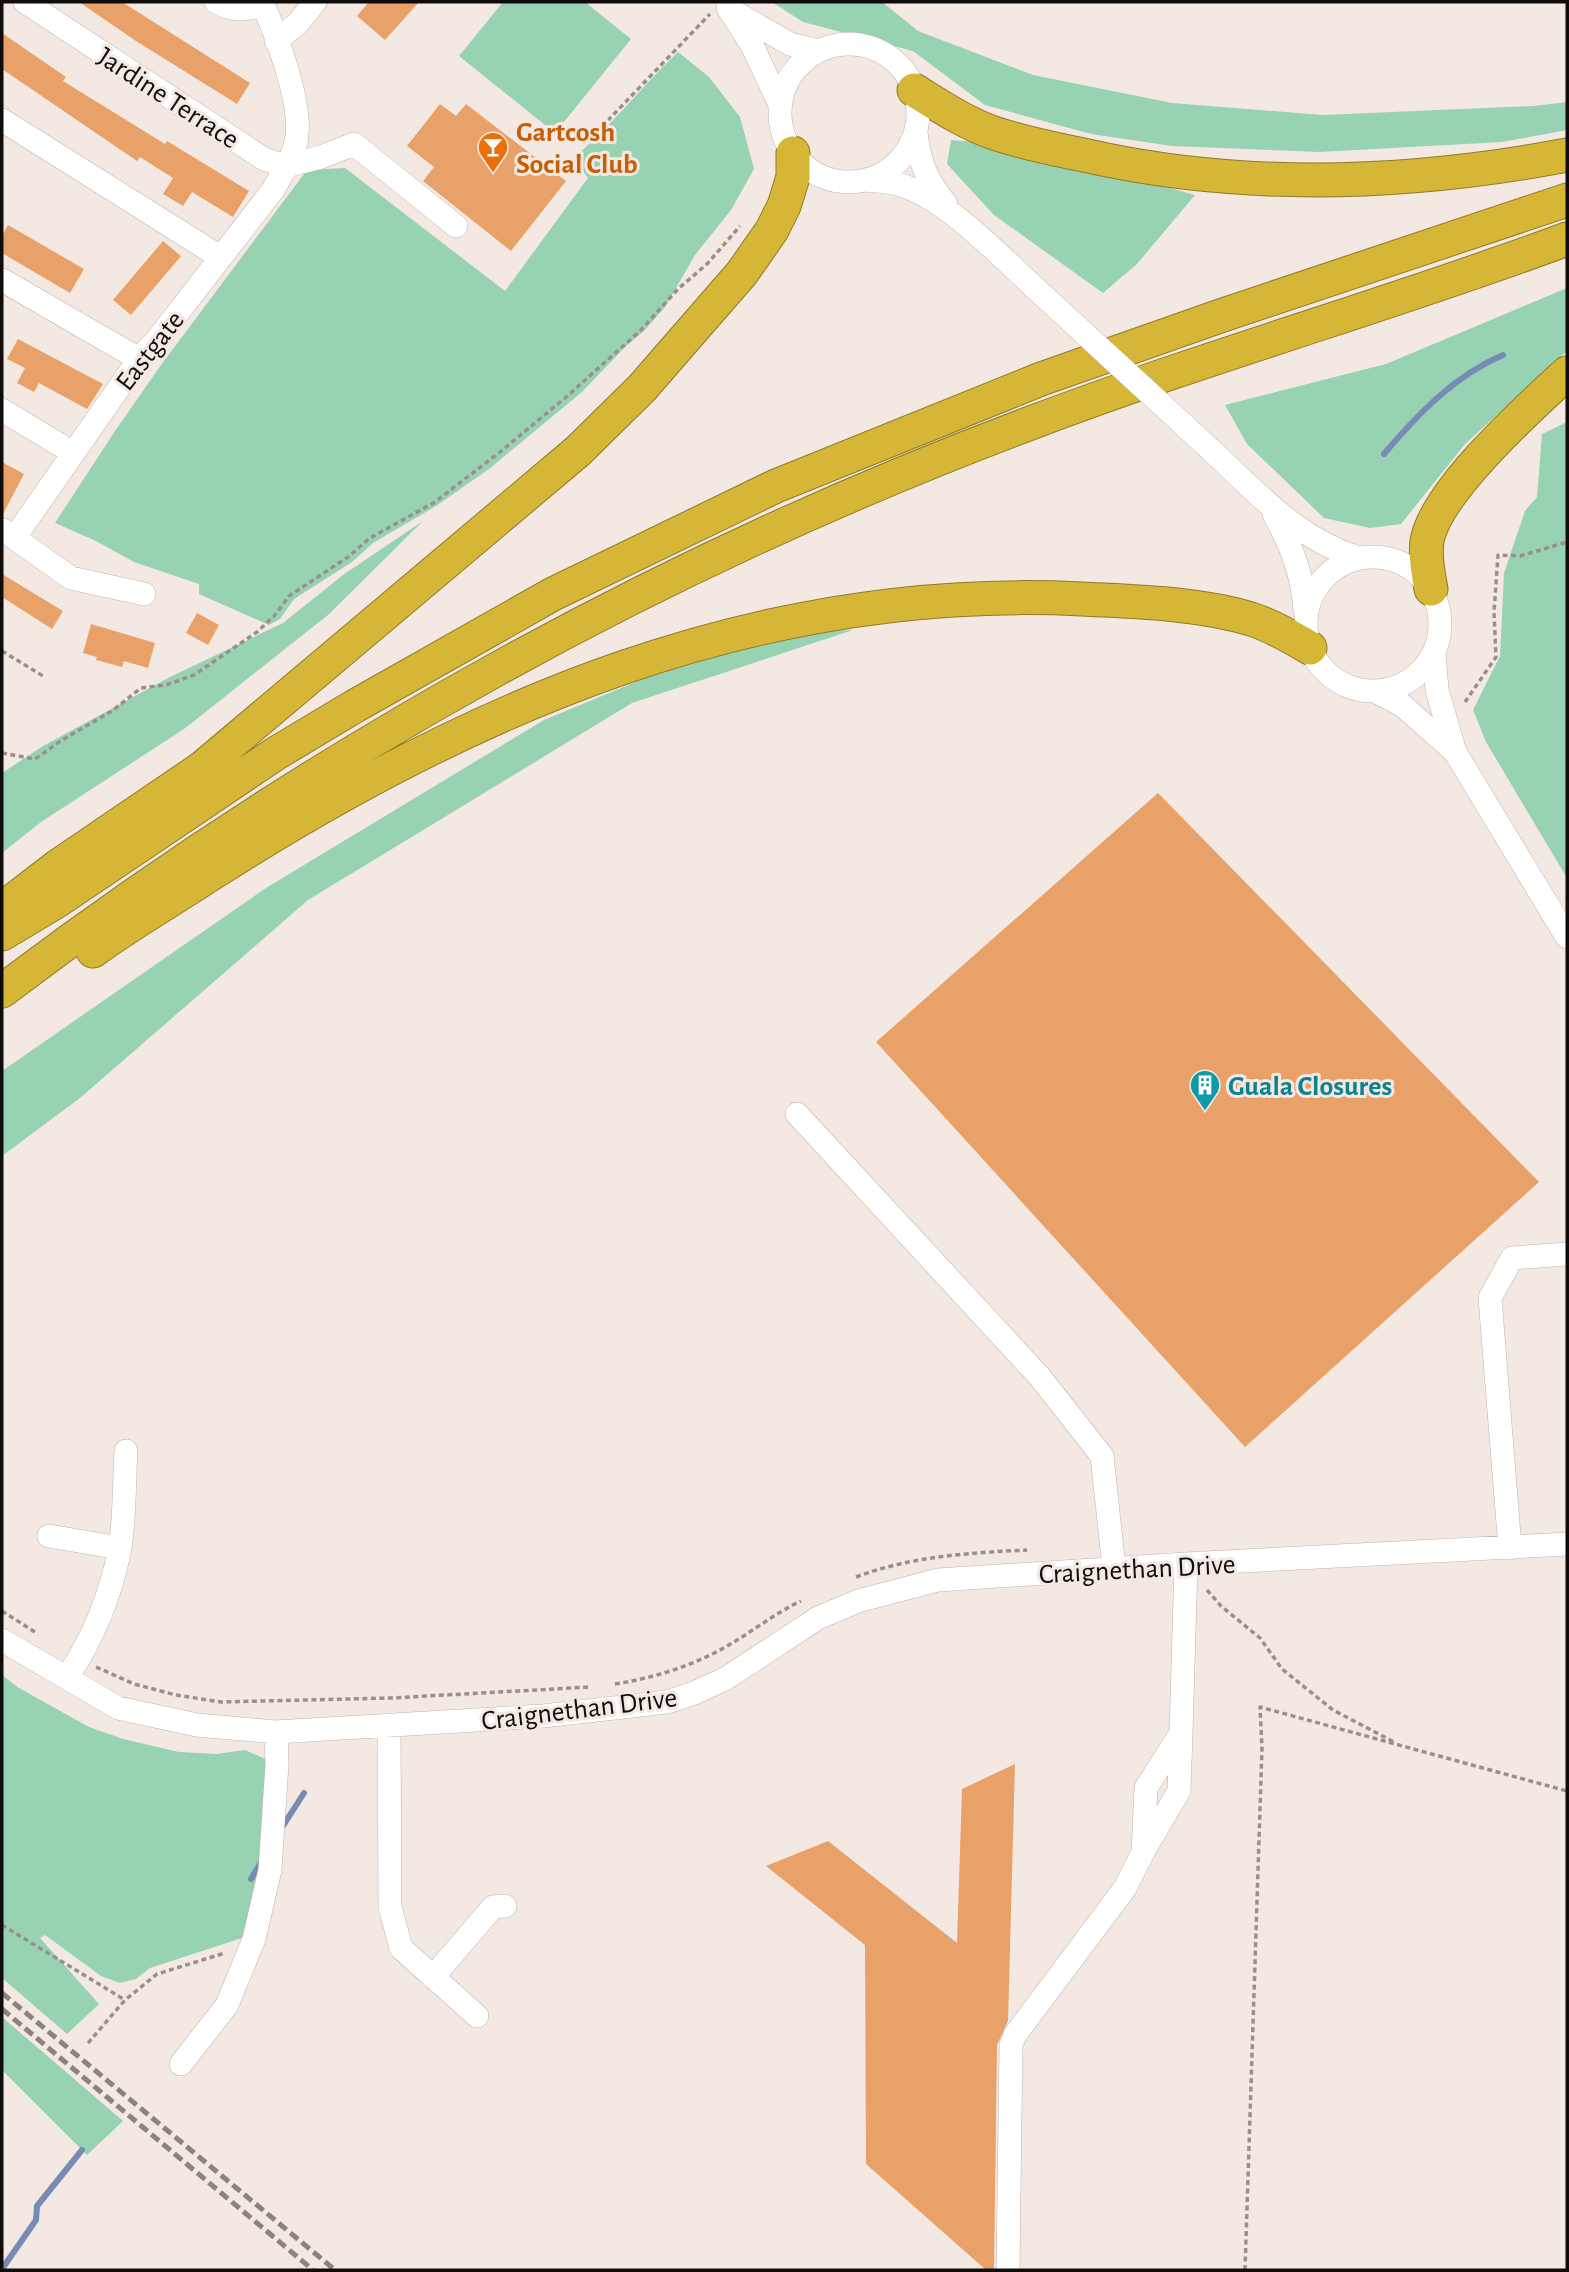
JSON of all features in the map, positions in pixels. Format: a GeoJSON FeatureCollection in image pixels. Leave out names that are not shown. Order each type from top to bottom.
{"type":"FeatureCollection","features":[{"type":"Feature","properties":{"kind":"highway"},"geometry":{"type":"LineString","coordinates":[[915,90],[967,121],[994,132],[1057,149],[1195,174],[1258,180],[1394,179],[1461,173],[1567,155]]}},
{"type":"Feature","properties":{"kind":"highway"},"geometry":{"type":"LineString","coordinates":[[2,909],[58,866],[202,768],[578,451],[651,377],[742,273],[772,230],[784,206],[793,177],[793,153]]}},
{"type":"Feature","properties":{"kind":"highway"},"geometry":{"type":"LineString","coordinates":[[2,934],[57,901],[275,754],[355,706],[553,594],[776,486],[1041,379],[1567,200]]}},
{"type":"Feature","properties":{"kind":"highway"},"geometry":{"type":"LineString","coordinates":[[2,991],[170,870],[283,795],[536,648],[665,582],[844,499],[1037,421],[1481,271],[1567,239]]}},
{"type":"Feature","properties":{"kind":"highway"},"geometry":{"type":"LineString","coordinates":[[1431,589],[1426,562],[1427,542],[1439,509],[1496,443],[1567,373]]}},
{"type":"Feature","properties":{"kind":"highway"},"geometry":{"type":"LineString","coordinates":[[2,1016],[102,944],[327,803],[516,708],[570,685],[680,648],[799,619],[944,600],[1059,598],[1174,606],[1228,614],[1280,630],[1308,632]]}},
{"type":"Feature","properties":{"kind":"street","name":"Jardine Terrace"},"geometry":{"type":"LineString","coordinates":[[25,2],[264,159],[286,166]]}},
{"type":"Feature","properties":{"kind":"street"},"geometry":{"type":"LineString","coordinates":[[216,2],[241,11],[262,4]]}},
{"type":"Feature","properties":{"kind":"street"},"geometry":{"type":"LineString","coordinates":[[276,41],[298,23],[315,2]]}},
{"type":"Feature","properties":{"kind":"street","name":"Eastgate"},"geometry":{"type":"LineString","coordinates":[[8,533],[139,359],[156,341],[273,190],[286,166],[297,137],[297,115],[290,85],[262,4]]}},
{"type":"Feature","properties":{"kind":"street"},"geometry":{"type":"LineString","coordinates":[[721,7],[790,44],[818,51]]}},
{"type":"Feature","properties":{"kind":"street"},"geometry":{"type":"LineString","coordinates":[[721,7],[752,45],[780,105]]}},
{"type":"Feature","properties":{"kind":"street"},"geometry":{"type":"LineString","coordinates":[[864,180],[883,173],[899,161],[911,145],[919,117],[915,90],[907,75],[883,52],[867,46],[834,46],[818,51],[797,68],[783,92],[780,105],[785,138],[793,153],[807,167],[825,177],[844,182],[864,180],[898,184],[912,189],[961,222],[1271,508],[1327,547],[1359,558]]}},
{"type":"Feature","properties":{"kind":"street"},"geometry":{"type":"LineString","coordinates":[[2,120],[220,257]]}},
{"type":"Feature","properties":{"kind":"street"},"geometry":{"type":"LineString","coordinates":[[916,132],[923,170],[931,186],[961,222]]}},
{"type":"Feature","properties":{"kind":"street"},"geometry":{"type":"LineString","coordinates":[[286,166],[321,157],[354,144],[456,226]]}},
{"type":"Feature","properties":{"kind":"street"},"geometry":{"type":"LineString","coordinates":[[2,280],[139,359]]}},
{"type":"Feature","properties":{"kind":"street"},"geometry":{"type":"LineString","coordinates":[[2,410],[60,445]]}},
{"type":"Feature","properties":{"kind":"street"},"geometry":{"type":"LineString","coordinates":[[1271,508],[1293,550],[1299,569],[1308,632],[1320,666],[1336,680],[1354,689],[1375,691],[1393,688],[1410,680],[1424,668],[1434,653],[1440,621],[1431,589],[1417,573],[1400,562],[1380,557],[1359,558],[1329,573],[1318,585],[1310,600],[1308,632]]}},
{"type":"Feature","properties":{"kind":"street"},"geometry":{"type":"LineString","coordinates":[[8,533],[71,578],[144,594]]}},
{"type":"Feature","properties":{"kind":"street"},"geometry":{"type":"LineString","coordinates":[[1434,653],[1437,690],[1455,752],[1567,937]]}},
{"type":"Feature","properties":{"kind":"street"},"geometry":{"type":"LineString","coordinates":[[1375,691],[1402,705],[1455,752]]}},
{"type":"Feature","properties":{"kind":"street"},"geometry":{"type":"LineString","coordinates":[[797,1114],[1039,1376],[1102,1456],[1114,1568]]}},
{"type":"Feature","properties":{"kind":"street"},"geometry":{"type":"LineString","coordinates":[[1510,1548],[1490,1298],[1512,1258],[1567,1254]]}},
{"type":"Feature","properties":{"kind":"street"},"geometry":{"type":"LineString","coordinates":[[73,1668],[96,1626],[120,1548],[125,1451]]}},
{"type":"Feature","properties":{"kind":"street"},"geometry":{"type":"LineString","coordinates":[[49,1536],[120,1548]]}},
{"type":"Feature","properties":{"kind":"street","name":"Craignethan Drive"},"geometry":{"type":"LineString","coordinates":[[2,1640],[73,1668],[118,1707],[197,1726],[276,1732],[543,1716],[667,1702],[694,1693],[725,1679],[818,1618],[858,1601],[938,1580],[1567,1544]]}},
{"type":"Feature","properties":{"kind":"street"},"geometry":{"type":"LineString","coordinates":[[1008,2270],[1011,2045],[1015,2035],[1125,1888],[1143,1852],[1146,1788],[1181,1733],[1186,1564]]}},
{"type":"Feature","properties":{"kind":"street"},"geometry":{"type":"LineString","coordinates":[[390,1725],[390,1907],[401,1948],[477,2016]]}},
{"type":"Feature","properties":{"kind":"street"},"geometry":{"type":"LineString","coordinates":[[181,2064],[227,2005],[254,1938],[270,1870],[277,1764],[276,1732]]}},
{"type":"Feature","properties":{"kind":"street"},"geometry":{"type":"LineString","coordinates":[[433,1977],[493,1907],[505,1906]]}},
{"type":"Feature","properties":{"kind":"path"},"geometry":{"type":"LineString","coordinates":[[590,139],[721,7]]}},
{"type":"Feature","properties":{"kind":"path"},"geometry":{"type":"LineString","coordinates":[[2,753],[35,759],[112,711],[141,688],[166,685],[194,675],[224,656],[275,615],[289,596],[348,557],[370,538],[435,502],[565,398],[641,330],[678,289],[707,264],[742,224]]}},
{"type":"Feature","properties":{"kind":"path"},"geometry":{"type":"LineString","coordinates":[[1463,712],[1465,699],[1496,657],[1494,612],[1498,555],[1520,556],[1567,542]]}},
{"type":"Feature","properties":{"kind":"path"},"geometry":{"type":"LineString","coordinates":[[2,651],[43,676]]}},
{"type":"Feature","properties":{"kind":"path"},"geometry":{"type":"LineString","coordinates":[[851,1579],[893,1564],[935,1556],[1036,1550]]}},
{"type":"Feature","properties":{"kind":"path"},"geometry":{"type":"LineString","coordinates":[[1186,1564],[1221,1606],[1260,1638],[1282,1669],[1333,1710],[1400,1746]]}},
{"type":"Feature","properties":{"kind":"path"},"geometry":{"type":"LineString","coordinates":[[609,1685],[689,1665],[725,1648],[808,1597]]}},
{"type":"Feature","properties":{"kind":"path"},"geometry":{"type":"LineString","coordinates":[[2,1611],[45,1638]]}},
{"type":"Feature","properties":{"kind":"path"},"geometry":{"type":"LineString","coordinates":[[73,1668],[176,1695],[221,1702],[379,1698],[596,1687]]}},
{"type":"Feature","properties":{"kind":"path"},"geometry":{"type":"LineString","coordinates":[[1245,2270],[1262,1748],[1260,1707],[1567,1791]]}},
{"type":"Feature","properties":{"kind":"path"},"geometry":{"type":"LineString","coordinates":[[2,1925],[125,2000]]}},
{"type":"Feature","properties":{"kind":"path"},"geometry":{"type":"LineString","coordinates":[[88,2043],[125,2000],[157,1974],[225,1952]]}},
{"type":"Feature","properties":{"kind":"green space"},"geometry":{"type":"Polygon","coordinates":[[[503,2],[585,2],[631,39],[555,133],[459,56],[503,2]]]}},
{"type":"Feature","properties":{"kind":"green space"},"geometry":{"type":"Polygon","coordinates":[[[772,2],[882,2],[918,31],[1033,75],[1172,103],[1322,115],[1534,106],[1567,102],[1567,130],[1502,142],[1319,152],[1172,146],[1091,134],[985,105],[913,51],[803,22],[772,2]]]}},
{"type":"Feature","properties":{"kind":"green space"},"geometry":{"type":"Polygon","coordinates":[[[678,52],[709,77],[740,117],[754,169],[731,210],[695,255],[665,307],[644,331],[582,392],[489,469],[436,506],[373,543],[352,562],[294,599],[280,619],[269,625],[199,594],[199,584],[134,562],[55,523],[161,365],[307,170],[345,168],[505,291],[588,178],[573,158],[678,52]]]}},
{"type":"Feature","properties":{"kind":"green space"},"geometry":{"type":"Polygon","coordinates":[[[951,140],[975,142],[1113,172],[1195,195],[1137,264],[1103,293],[994,215],[947,164],[951,140]]]}},
{"type":"Feature","properties":{"kind":"green space"},"geometry":{"type":"Polygon","coordinates":[[[1567,288],[1567,351],[1465,444],[1401,524],[1370,528],[1324,518],[1247,444],[1225,405],[1386,364],[1567,288]]]}},
{"type":"Feature","properties":{"kind":"green space"},"geometry":{"type":"Polygon","coordinates":[[[1567,422],[1567,878],[1486,742],[1473,710],[1500,656],[1504,573],[1525,511],[1537,497],[1542,434],[1567,422]]]}},
{"type":"Feature","properties":{"kind":"green space"},"geometry":{"type":"Polygon","coordinates":[[[423,521],[328,615],[184,729],[41,822],[2,853],[2,773],[43,746],[170,677],[283,623],[343,575],[423,521]]]}},
{"type":"Feature","properties":{"kind":"green space"},"geometry":{"type":"Polygon","coordinates":[[[853,630],[632,703],[308,900],[80,1098],[2,1156],[2,1071],[266,888],[544,720],[754,633],[853,630]]]}},
{"type":"Feature","properties":{"kind":"green space"},"geometry":{"type":"Polygon","coordinates":[[[2,1675],[19,1688],[89,1727],[123,1739],[179,1752],[216,1754],[245,1750],[277,1764],[257,1890],[242,1938],[150,1968],[136,1979],[120,1983],[101,1976],[45,1935],[40,1938],[99,2004],[67,2034],[2,1978],[2,1675]]]}},
{"type":"Feature","properties":{"kind":"green space"},"geometry":{"type":"Polygon","coordinates":[[[2,2017],[123,2121],[87,2155],[2,2070],[2,2017]]]}},
{"type":"Feature","properties":{"kind":"building"},"geometry":{"type":"Polygon","coordinates":[[[79,2],[122,2],[250,83],[237,104],[79,2]]]}},
{"type":"Feature","properties":{"kind":"building"},"geometry":{"type":"Polygon","coordinates":[[[369,2],[419,2],[385,40],[357,16],[369,2]]]}},
{"type":"Feature","properties":{"kind":"building"},"geometry":{"type":"Polygon","coordinates":[[[2,33],[66,77],[63,81],[165,144],[167,141],[249,191],[233,217],[192,192],[183,206],[163,194],[173,178],[140,157],[137,161],[2,69],[2,33]]]}},
{"type":"Feature","properties":{"kind":"building","name":"Gartcosh Social Club"},"geometry":{"type":"Polygon","coordinates":[[[440,104],[456,116],[466,104],[566,181],[511,251],[423,181],[434,167],[407,146],[440,104]]]}},
{"type":"Feature","properties":{"kind":"building"},"geometry":{"type":"Polygon","coordinates":[[[8,225],[84,269],[70,293],[2,253],[2,236],[8,225]]]}},
{"type":"Feature","properties":{"kind":"building"},"geometry":{"type":"Polygon","coordinates":[[[163,241],[181,256],[131,315],[113,300],[163,241]]]}},
{"type":"Feature","properties":{"kind":"building"},"geometry":{"type":"Polygon","coordinates":[[[18,339],[103,384],[87,409],[39,383],[34,392],[17,383],[25,368],[7,359],[18,339]]]}},
{"type":"Feature","properties":{"kind":"building"},"geometry":{"type":"Polygon","coordinates":[[[2,462],[24,474],[2,516],[2,462]]]}},
{"type":"Feature","properties":{"kind":"building"},"geometry":{"type":"Polygon","coordinates":[[[2,574],[63,611],[52,629],[2,597],[2,574]]]}},
{"type":"Feature","properties":{"kind":"building"},"geometry":{"type":"Polygon","coordinates":[[[197,613],[219,625],[208,645],[186,633],[197,613]]]}},
{"type":"Feature","properties":{"kind":"building"},"geometry":{"type":"Polygon","coordinates":[[[91,624],[155,643],[148,668],[124,661],[122,667],[96,660],[97,657],[83,653],[91,624]]]}},
{"type":"Feature","properties":{"kind":"building","name":"Guala Closures"},"geometry":{"type":"Polygon","coordinates":[[[1158,793],[1539,1182],[1245,1447],[876,1042],[1158,793]]]}},
{"type":"Feature","properties":{"kind":"building"},"geometry":{"type":"Polygon","coordinates":[[[1015,1764],[1008,2021],[997,2045],[994,2270],[986,2270],[866,2164],[865,1945],[766,1866],[828,1841],[957,1943],[962,1789],[1015,1764]]]}},
{"type":"Feature","properties":{"kind":"waterway"},"geometry":{"type":"LineString","coordinates":[[1384,454],[1438,397],[1469,373],[1503,355]]}},
{"type":"Feature","properties":{"kind":"waterway"},"geometry":{"type":"LineString","coordinates":[[281,1829],[304,1793]]}},
{"type":"Feature","properties":{"kind":"waterway"},"geometry":{"type":"LineString","coordinates":[[251,1879],[263,1859]]}},
{"type":"Feature","properties":{"kind":"waterway"},"geometry":{"type":"LineString","coordinates":[[2,2269],[36,2220],[37,2206],[82,2150]]}},
{"type":"Feature","properties":{"kind":"railway"},"geometry":{"type":"LineString","coordinates":[[2,1993],[335,2270]]}},
{"type":"Feature","properties":{"kind":"railway"},"geometry":{"type":"LineString","coordinates":[[2,2009],[313,2270]]}},
{"type":"Feature","properties":{"kind":"place","name":"Gartcosh Social Club"},"geometry":{"type":"Point","coordinates":[493,174]}},
{"type":"Feature","properties":{"kind":"place","name":"Guala Closures"},"geometry":{"type":"Point","coordinates":[1205,1112]}}]}
